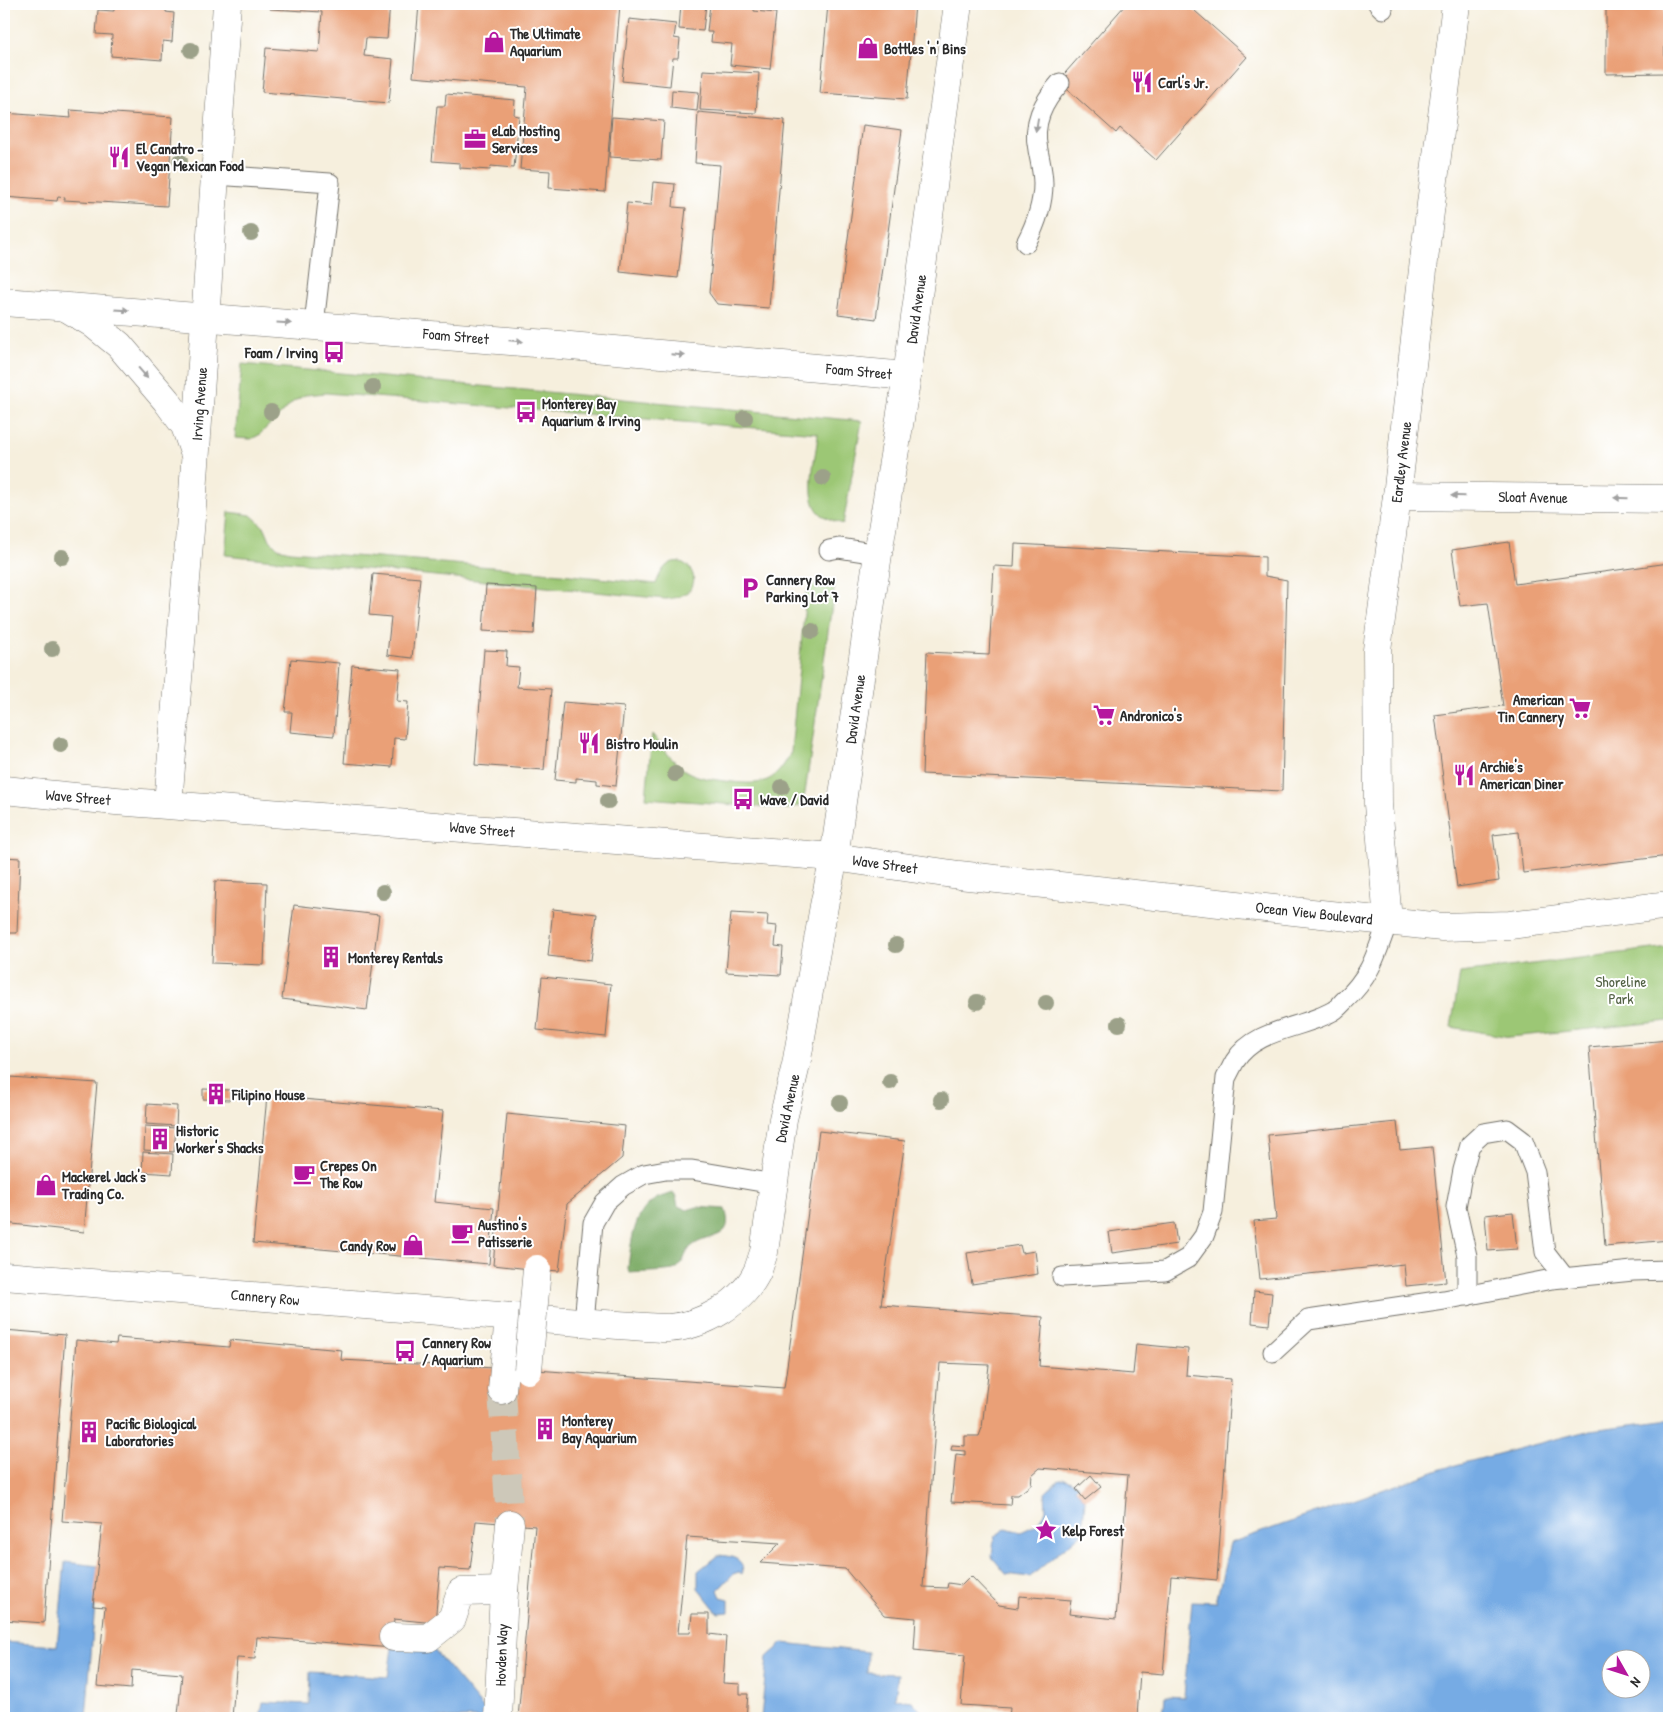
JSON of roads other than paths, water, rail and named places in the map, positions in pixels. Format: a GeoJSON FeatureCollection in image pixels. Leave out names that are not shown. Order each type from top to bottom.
{"type":"FeatureCollection","features":[{"type":"Feature","properties":{"kind":"street","name":"Irving Avenue"},"geometry":{"type":"LineString","coordinates":[[168,804],[228,4]]}},
{"type":"Feature","properties":{"kind":"street","name":"David Avenue"},"geometry":{"type":"LineString","coordinates":[[637,1326],[668,1328],[696,1323],[708,1318],[735,1300],[747,1287],[757,1271],[764,1252],[783,1119],[796,1065],[834,857],[878,554],[907,376],[958,4]]}},
{"type":"Feature","properties":{"kind":"street","name":"Eardley Avenue"},"geometry":{"type":"LineString","coordinates":[[1388,921],[1378,804],[1377,650],[1456,4]]}},
{"type":"Feature","properties":{"kind":"street","name":"Foam Street"},"geometry":{"type":"LineString","coordinates":[[4,302],[67,308],[206,316],[548,344],[907,376]]}},
{"type":"Feature","properties":{"kind":"street"},"geometry":{"type":"LineString","coordinates":[[67,308],[92,323],[119,345],[166,400],[185,426],[195,455]]}},
{"type":"Feature","properties":{"kind":"street","name":"Sloat Avenue"},"geometry":{"type":"LineString","coordinates":[[1397,496],[1669,499]]}},
{"type":"Feature","properties":{"kind":"street","name":"Wave Street"},"geometry":{"type":"LineString","coordinates":[[4,790],[116,801],[834,857],[959,874]]}},
{"type":"Feature","properties":{"kind":"street","name":"Ocean View Boulevard"},"geometry":{"type":"LineString","coordinates":[[959,874],[1442,927],[1510,925],[1669,905]]}},
{"type":"Feature","properties":{"kind":"street"},"geometry":{"type":"LineString","coordinates":[[528,1370],[537,1269]]}},
{"type":"Feature","properties":{"kind":"street","name":"Cannery Row"},"geometry":{"type":"LineString","coordinates":[[4,1276],[637,1326]]}},
{"type":"Feature","properties":{"kind":"street"},"geometry":{"type":"LineString","coordinates":[[502,1390],[525,1318]]}},
{"type":"Feature","properties":{"kind":"street","name":"Hovden Way"},"geometry":{"type":"LineString","coordinates":[[498,1718],[504,1591],[510,1524]]}},
{"type":"Feature","properties":{"kind":"street"},"geometry":{"type":"LineString","coordinates":[[392,1637],[428,1638],[452,1619],[461,1592],[504,1591]]}},
{"type":"Feature","properties":{"kind":"lane"},"geometry":{"type":"LineString","coordinates":[[1026,243],[1035,224],[1042,197],[1043,173],[1036,133],[1038,119],[1050,94],[1060,83]]}},
{"type":"Feature","properties":{"kind":"lane"},"geometry":{"type":"LineString","coordinates":[[216,175],[330,183],[314,326]]}},
{"type":"Feature","properties":{"kind":"lane"},"geometry":{"type":"LineString","coordinates":[[829,550],[839,548],[878,554]]}},
{"type":"Feature","properties":{"kind":"lane"},"geometry":{"type":"LineString","coordinates":[[1062,1276],[1166,1271],[1188,1258],[1204,1236],[1213,1212],[1226,1078],[1236,1060],[1250,1045],[1270,1033],[1310,1022],[1334,1010],[1354,992],[1370,970],[1388,921]]}},
{"type":"Feature","properties":{"kind":"lane"},"geometry":{"type":"LineString","coordinates":[[1468,1296],[1467,1256],[1456,1207],[1463,1170],[1470,1145],[1483,1133],[1507,1128],[1523,1141],[1535,1172],[1546,1252],[1565,1278]]}},
{"type":"Feature","properties":{"kind":"lane"},"geometry":{"type":"LineString","coordinates":[[584,1322],[593,1223],[605,1202],[623,1186],[644,1174],[666,1170],[692,1170],[774,1184]]}},
{"type":"Feature","properties":{"kind":"lane"},"geometry":{"type":"LineString","coordinates":[[1273,1352],[1308,1320],[1468,1296],[1565,1278],[1632,1271],[1669,1270]]}},
{"type":"Feature","properties":{"kind":"water"},"geometry":{"type":"Polygon","coordinates":[[[1669,1421],[1669,1718],[1163,1718],[1165,1696],[1184,1697],[1192,1601],[1216,1602],[1230,1543],[1448,1467],[1591,1430],[1669,1421]]]}},
{"type":"Feature","properties":{"kind":"water"},"geometry":{"type":"Polygon","coordinates":[[[1065,1478],[1078,1485],[1075,1488],[1085,1500],[1082,1533],[1030,1577],[1006,1574],[992,1557],[994,1537],[1006,1528],[1021,1532],[1036,1525],[1046,1511],[1045,1493],[1060,1479],[1065,1478]]]}},
{"type":"Feature","properties":{"kind":"water"},"geometry":{"type":"Polygon","coordinates":[[[718,1555],[736,1559],[742,1564],[743,1569],[742,1574],[739,1572],[733,1574],[718,1590],[721,1597],[729,1599],[729,1612],[718,1613],[698,1588],[698,1571],[718,1555]]]}},
{"type":"Feature","properties":{"kind":"water"},"geometry":{"type":"Polygon","coordinates":[[[65,1562],[98,1566],[86,1718],[4,1718],[4,1642],[57,1646],[65,1562]]]}},
{"type":"Feature","properties":{"kind":"water"},"geometry":{"type":"Polygon","coordinates":[[[783,1643],[868,1652],[867,1673],[898,1674],[895,1699],[912,1701],[927,1718],[761,1718],[767,1657],[783,1643]]]}},
{"type":"Feature","properties":{"kind":"water"},"geometry":{"type":"Polygon","coordinates":[[[392,1648],[434,1650],[488,1714],[487,1718],[260,1718],[263,1702],[309,1704],[310,1672],[388,1677],[392,1648]]]}},
{"type":"Feature","properties":{"kind":"tunnel"},"geometry":{"type":"LineString","coordinates":[[502,1390],[510,1524]]}},
{"type":"Feature","properties":{"kind":"place","name":"The Ultimate Aquarium"},"geometry":{"type":"Point","coordinates":[494,42]}},
{"type":"Feature","properties":{"kind":"place","name":"Bottles 'n' Bins"},"geometry":{"type":"Point","coordinates":[868,48]}},
{"type":"Feature","properties":{"kind":"place","name":"Carl's Jr."},"geometry":{"type":"Point","coordinates":[1142,82]}},
{"type":"Feature","properties":{"kind":"place","name":"eLab Hosting Services"},"geometry":{"type":"Point","coordinates":[475,139]}},
{"type":"Feature","properties":{"kind":"place","name":"El Canatro - Vegan Mexican Food"},"geometry":{"type":"Point","coordinates":[119,157]}},
{"type":"Feature","properties":{"kind":"place","name":"Foam / Irving"},"geometry":{"type":"Point","coordinates":[334,352]}},
{"type":"Feature","properties":{"kind":"place","name":"Monterey Bay Aquarium & Irving"},"geometry":{"type":"Point","coordinates":[526,412]}},
{"type":"Feature","properties":{"kind":"place","name":"Cannery Row Parking Lot 7"},"geometry":{"type":"Point","coordinates":[750,588]}},
{"type":"Feature","properties":{"kind":"place","name":"American Tin Cannery"},"geometry":{"type":"Point","coordinates":[1580,708]}},
{"type":"Feature","properties":{"kind":"place","name":"Andronico's"},"geometry":{"type":"Point","coordinates":[1104,715]}},
{"type":"Feature","properties":{"kind":"place","name":"Bistro Moulin"},"geometry":{"type":"Point","coordinates":[589,743]}},
{"type":"Feature","properties":{"kind":"place","name":"Archie's American Diner"},"geometry":{"type":"Point","coordinates":[1464,775]}},
{"type":"Feature","properties":{"kind":"place","name":"Wave / David"},"geometry":{"type":"Point","coordinates":[743,799]}},
{"type":"Feature","properties":{"kind":"place","name":"Monterey Rentals"},"geometry":{"type":"Point","coordinates":[331,957]}},
{"type":"Feature","properties":{"kind":"place","name":"Filipino House"},"geometry":{"type":"Point","coordinates":[216,1094]}},
{"type":"Feature","properties":{"kind":"place","name":"Historic Worker's Shacks"},"geometry":{"type":"Point","coordinates":[160,1139]}},
{"type":"Feature","properties":{"kind":"place","name":"Crepes On The Row"},"geometry":{"type":"Point","coordinates":[304,1174]}},
{"type":"Feature","properties":{"kind":"place","name":"Mackerel Jack's Trading Co."},"geometry":{"type":"Point","coordinates":[46,1185]}},
{"type":"Feature","properties":{"kind":"place","name":"Austino's Patisserie"},"geometry":{"type":"Point","coordinates":[462,1233]}},
{"type":"Feature","properties":{"kind":"place","name":"Candy Row"},"geometry":{"type":"Point","coordinates":[413,1245]}},
{"type":"Feature","properties":{"kind":"place","name":"Cannery Row / Aquarium"},"geometry":{"type":"Point","coordinates":[405,1351]}},
{"type":"Feature","properties":{"kind":"place","name":"Monterey Bay Aquarium"},"geometry":{"type":"Point","coordinates":[545,1429]}},
{"type":"Feature","properties":{"kind":"place","name":"Pacific Biological Laboratories"},"geometry":{"type":"Point","coordinates":[89,1432]}},
{"type":"Feature","properties":{"kind":"place","name":"Kelp Forest"},"geometry":{"type":"Point","coordinates":[1046,1530]}},
{"type":"Feature","properties":{"kind":"park label","name":"Shoreline Park"},"geometry":{"type":"Point","coordinates":[1621,990]}}]}
